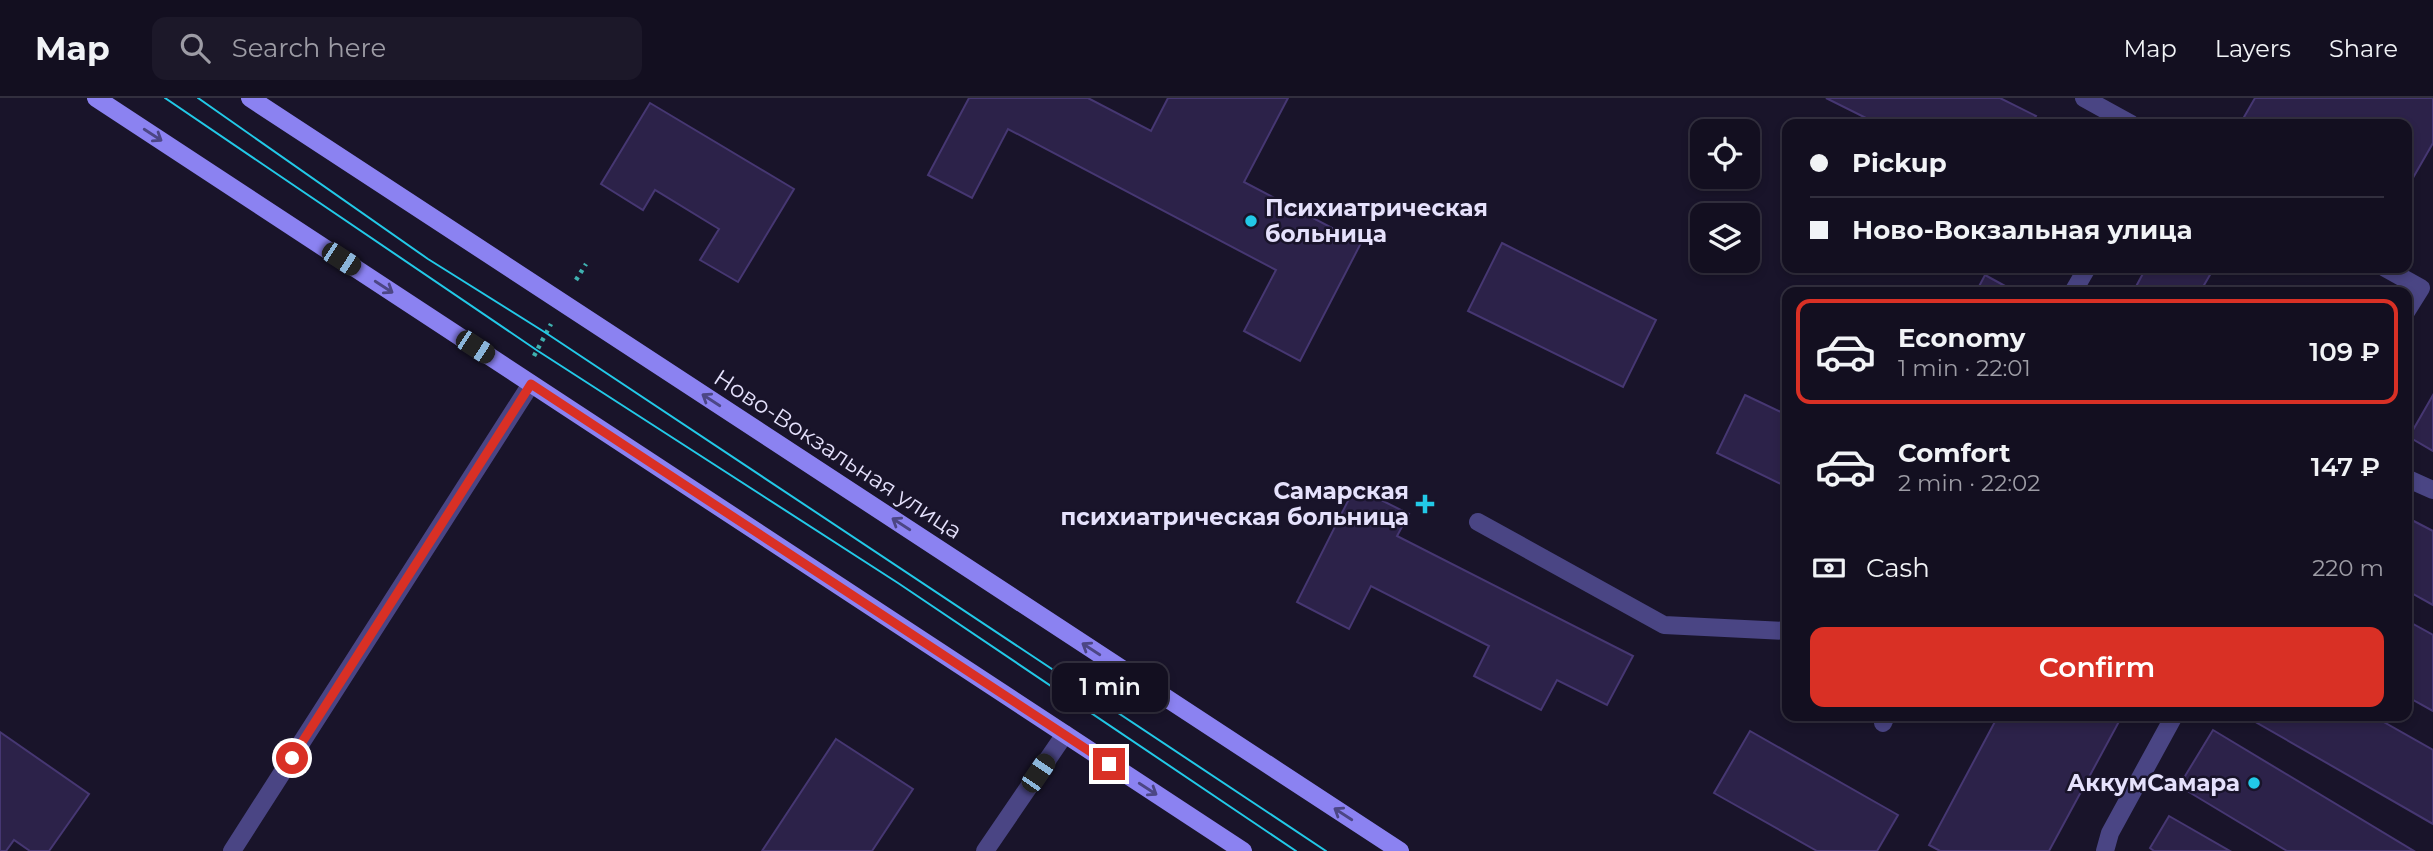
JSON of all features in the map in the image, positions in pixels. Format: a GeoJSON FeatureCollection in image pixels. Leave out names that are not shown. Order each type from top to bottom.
{"type":"FeatureCollection","features":[{"type":"Feature","properties":{"kind":"main road"},"geometry":{"type":"LineString","coordinates":[[96,98],[1242,851]]}},
{"type":"Feature","properties":{"kind":"main road","name":"Ново-Вокзальная улица"},"geometry":{"type":"LineString","coordinates":[[250,98],[1401,851]]}},
{"type":"Feature","properties":{"kind":"street"},"geometry":{"type":"LineString","coordinates":[[2084,98],[2122,119]]}},
{"type":"Feature","properties":{"kind":"street"},"geometry":{"type":"LineString","coordinates":[[2394,273],[2421,288],[2412,302]]}},
{"type":"Feature","properties":{"kind":"street"},"geometry":{"type":"LineString","coordinates":[[232,851],[525,380]]}},
{"type":"Feature","properties":{"kind":"street"},"geometry":{"type":"LineString","coordinates":[[2412,481],[2433,490]]}},
{"type":"Feature","properties":{"kind":"street"},"geometry":{"type":"LineString","coordinates":[[1478,522],[1664,625],[1782,631]]}},
{"type":"Feature","properties":{"kind":"street"},"geometry":{"type":"LineString","coordinates":[[2105,851],[2110,833],[2171,721]]}},
{"type":"Feature","properties":{"kind":"street"},"geometry":{"type":"LineString","coordinates":[[985,851],[1065,734]]}},
{"type":"Feature","properties":{"kind":"path"},"geometry":{"type":"LineString","coordinates":[[525,380],[563,303],[586,264]]}},
{"type":"Feature","properties":{"kind":"building","name":"Психиатрическая больница"},"geometry":{"type":"Polygon","coordinates":[[[969,98],[1088,98],[1151,131],[1168,98],[1288,98],[1244,182],[1361,243],[1300,361],[1244,331],[1276,270],[1008,129],[972,198],[928,175],[969,98]]]}},
{"type":"Feature","properties":{"kind":"building"},"geometry":{"type":"Polygon","coordinates":[[[1826,98],[2000,98],[2036,116],[2034,119],[1868,119],[1826,98]]]}},
{"type":"Feature","properties":{"kind":"building"},"geometry":{"type":"Polygon","coordinates":[[[2255,98],[2433,98],[2433,143],[2412,180],[2412,119],[2243,119],[2255,98]]]}},
{"type":"Feature","properties":{"kind":"building"},"geometry":{"type":"Polygon","coordinates":[[[650,103],[794,189],[738,282],[700,260],[719,229],[655,190],[643,210],[601,184],[650,103]]]}},
{"type":"Feature","properties":{"kind":"building"},"geometry":{"type":"Polygon","coordinates":[[[1502,243],[1656,320],[1623,387],[1468,311],[1502,243]]]}},
{"type":"Feature","properties":{"kind":"building"},"geometry":{"type":"Polygon","coordinates":[[[2143,273],[2211,273],[2203,287],[2136,287],[2143,273]]]}},
{"type":"Feature","properties":{"kind":"building"},"geometry":{"type":"Polygon","coordinates":[[[1985,275],[2007,287],[1979,287],[1985,275]]]}},
{"type":"Feature","properties":{"kind":"building"},"geometry":{"type":"Polygon","coordinates":[[[1745,395],[1782,413],[1782,485],[1717,453],[1745,395]]]}},
{"type":"Feature","properties":{"kind":"building"},"geometry":{"type":"Polygon","coordinates":[[[2433,395],[2433,451],[2412,439],[2412,432],[2433,395]]]}},
{"type":"Feature","properties":{"kind":"building"},"geometry":{"type":"Polygon","coordinates":[[[1355,487],[1409,514],[1397,536],[1633,656],[1607,705],[1557,680],[1541,710],[1474,676],[1489,646],[1371,586],[1349,629],[1297,602],[1355,487]]]}},
{"type":"Feature","properties":{"kind":"building"},"geometry":{"type":"Polygon","coordinates":[[[2412,520],[2433,531],[2433,605],[2412,593],[2412,520]]]}},
{"type":"Feature","properties":{"kind":"building"},"geometry":{"type":"Polygon","coordinates":[[[2412,623],[2433,635],[2433,711],[2412,699],[2412,623]]]}},
{"type":"Feature","properties":{"kind":"building"},"geometry":{"type":"Polygon","coordinates":[[[1995,721],[2119,721],[2049,851],[1940,851],[1929,845],[1995,721]]]}},
{"type":"Feature","properties":{"kind":"building"},"geometry":{"type":"Polygon","coordinates":[[[2254,721],[2382,721],[2433,750],[2433,824],[2254,721]]]}},
{"type":"Feature","properties":{"kind":"building"},"geometry":{"type":"Polygon","coordinates":[[[2213,730],[2414,851],[2287,851],[2179,786],[2213,730]]]}},
{"type":"Feature","properties":{"kind":"building"},"geometry":{"type":"Polygon","coordinates":[[[1750,731],[1898,815],[1877,851],[1817,851],[1714,793],[1750,731]]]}},
{"type":"Feature","properties":{"kind":"building"},"geometry":{"type":"Polygon","coordinates":[[[0,732],[89,794],[49,851],[30,851],[14,840],[6,851],[0,851],[0,732]]]}},
{"type":"Feature","properties":{"kind":"building"},"geometry":{"type":"Polygon","coordinates":[[[836,739],[913,789],[872,851],[762,851],[836,739]]]}},
{"type":"Feature","properties":{"kind":"building"},"geometry":{"type":"Polygon","coordinates":[[[2169,816],[2230,851],[2154,851],[2150,848],[2169,816]]]}},
{"type":"Feature","properties":{"kind":"tram line"},"geometry":{"type":"LineString","coordinates":[[165,98],[538,351],[898,583],[1296,851]]}},
{"type":"Feature","properties":{"kind":"tram line"},"geometry":{"type":"LineString","coordinates":[[198,98],[428,259],[546,333],[1326,851]]}},
{"type":"Feature","properties":{"kind":"place","name":"Психиатрическая больница"},"geometry":{"type":"Point","coordinates":[1251,221]}},
{"type":"Feature","properties":{"kind":"place","name":"Самарская психиатрическая больница"},"geometry":{"type":"Point","coordinates":[1425,504]}},
{"type":"Feature","properties":{"kind":"place","name":"АккумСамара"},"geometry":{"type":"Point","coordinates":[2254,783]}},
{"type":"Feature","properties":{"kind":"route"},"geometry":{"type":"LineString","coordinates":[[292,758],[531,384],[1109,764]]}}]}
